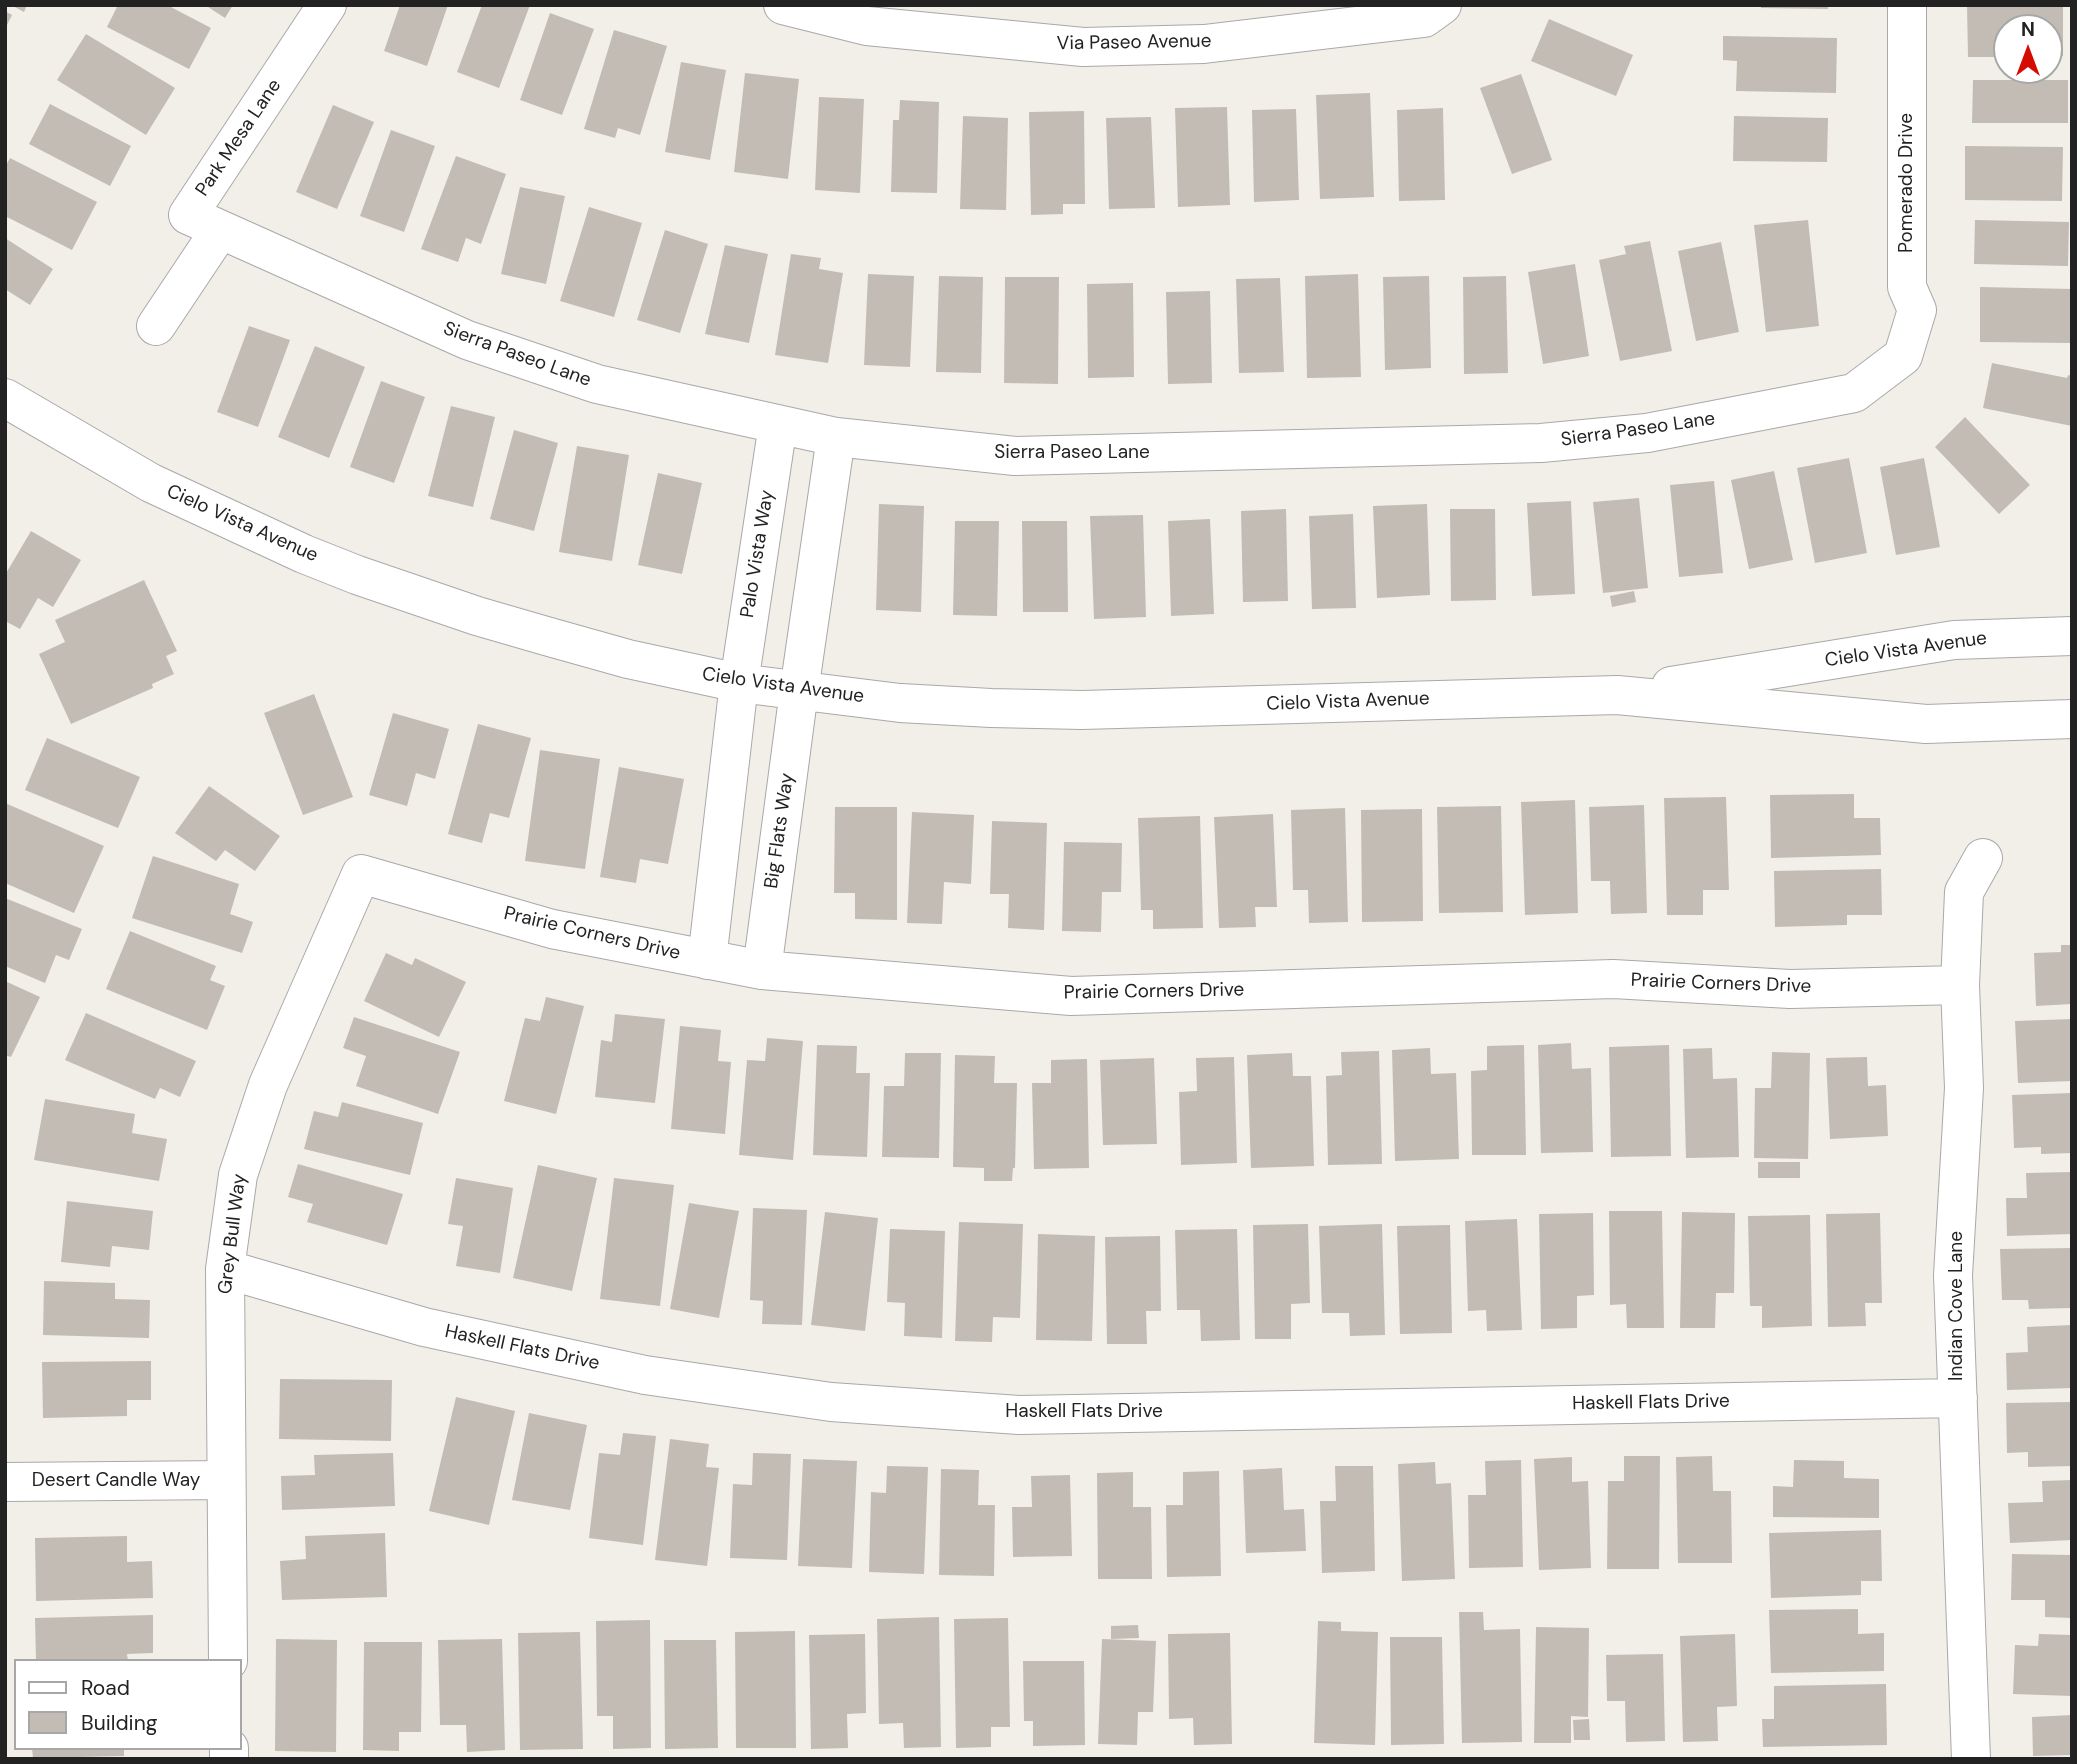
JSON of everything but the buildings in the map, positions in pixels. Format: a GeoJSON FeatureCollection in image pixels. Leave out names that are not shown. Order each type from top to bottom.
{"type":"FeatureCollection","features":[{"type":"Feature","properties":{"kind":"street","name":"Park Mesa Lane"},"geometry":{"type":"LineString","coordinates":[[220,230],[188,215],[327,5]]}},
{"type":"Feature","properties":{"kind":"street","name":"Via Paseo Avenue"},"geometry":{"type":"LineString","coordinates":[[783,5],[867,26],[1083,47],[1218,42],[1424,18],[1442,5]]}},
{"type":"Feature","properties":{"kind":"street","name":"Pomerado Drive"},"geometry":{"type":"LineString","coordinates":[[1903,356],[1917,310],[1907,287],[1907,5]]}},
{"type":"Feature","properties":{"kind":"street"},"geometry":{"type":"LineString","coordinates":[[156,326],[220,230]]}},
{"type":"Feature","properties":{"kind":"street","name":"Sierra Paseo Lane"},"geometry":{"type":"LineString","coordinates":[[220,230],[480,345],[597,384],[836,437],[1015,456],[1541,443],[1647,433],[1854,393],[1903,356]]}},
{"type":"Feature","properties":{"kind":"street","name":"Cielo Vista Avenue"},"geometry":{"type":"LineString","coordinates":[[5,398],[151,483],[304,554],[357,575],[466,613],[546,636],[628,659],[739,683],[900,703],[991,708],[1082,710],[1617,695],[1926,724],[2072,719]]}},
{"type":"Feature","properties":{"kind":"street","name":"Palo Vista Way"},"geometry":{"type":"LineString","coordinates":[[739,683],[778,424]]}},
{"type":"Feature","properties":{"kind":"street"},"geometry":{"type":"LineString","coordinates":[[799,691],[836,437]]}},
{"type":"Feature","properties":{"kind":"street","name":"Cielo Vista Avenue"},"geometry":{"type":"LineString","coordinates":[[1617,695],[1954,640],[2072,636]]}},
{"type":"Feature","properties":{"kind":"street"},"geometry":{"type":"LineString","coordinates":[[707,960],[739,683]]}},
{"type":"Feature","properties":{"kind":"street","name":"Big Flats Way"},"geometry":{"type":"LineString","coordinates":[[762,970],[799,691]]}},
{"type":"Feature","properties":{"kind":"street","name":"Indian Cove Lane"},"geometry":{"type":"LineString","coordinates":[[1970,1759],[1953,1275],[1964,1088],[1960,985],[1964,892],[1983,858]]}},
{"type":"Feature","properties":{"kind":"street","name":"Prairie Corners Drive"},"geometry":{"type":"LineString","coordinates":[[361,874],[552,929],[762,970],[1071,996],[1613,979],[1790,989],[1960,985]]}},
{"type":"Feature","properties":{"kind":"street","name":"Grey Bull Way"},"geometry":{"type":"LineString","coordinates":[[228,1659],[225,1269],[238,1175],[268,1085],[361,874]]}},
{"type":"Feature","properties":{"kind":"street","name":"Haskell Flats Drive"},"geometry":{"type":"LineString","coordinates":[[225,1269],[424,1327],[645,1376],[831,1402],[1019,1415],[1958,1398]]}},
{"type":"Feature","properties":{"kind":"street","name":"Desert Candle Way"},"geometry":{"type":"LineString","coordinates":[[5,1482],[226,1480]]}}]}
